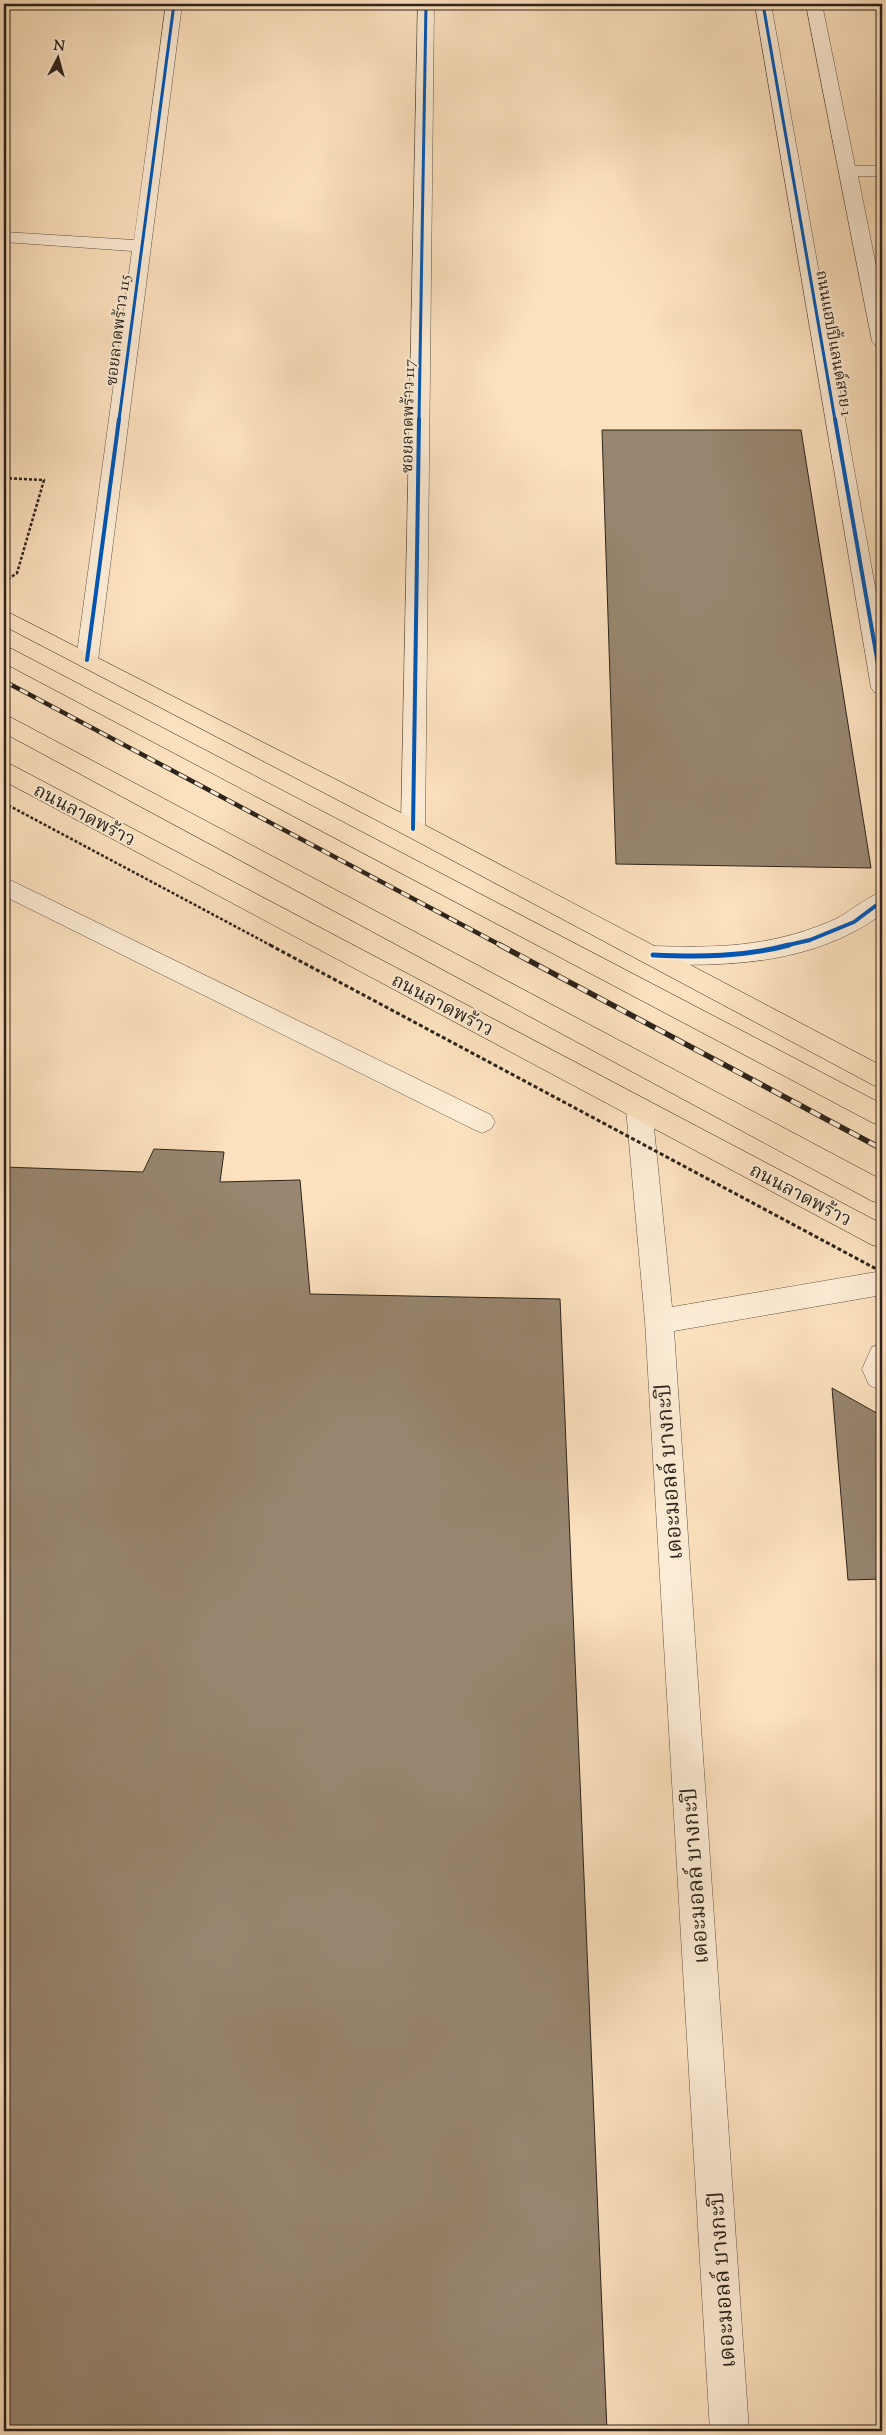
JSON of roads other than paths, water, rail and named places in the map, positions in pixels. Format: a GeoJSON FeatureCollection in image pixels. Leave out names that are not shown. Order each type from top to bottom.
{"type":"FeatureCollection","features":[{"type":"Feature","properties":{"kind":"main road"},"geometry":{"type":"LineString","coordinates":[[4,617],[653,955],[882,1078]]}},
{"type":"Feature","properties":{"kind":"main road"},"geometry":{"type":"LineString","coordinates":[[4,654],[882,1116]]}},
{"type":"Feature","properties":{"kind":"main road"},"geometry":{"type":"LineString","coordinates":[[4,723],[882,1193]]}},
{"type":"Feature","properties":{"kind":"main road","name":"ถนนลาดพร้าว"},"geometry":{"type":"LineString","coordinates":[[4,771],[882,1237]]}},
{"type":"Feature","properties":{"kind":"street","name":"ซอยลาดพร้าว 115"},"geometry":{"type":"LineString","coordinates":[[86,660],[140,246],[174,4]]}},
{"type":"Feature","properties":{"kind":"street","name":"ซอยลาดพร้าว 117"},"geometry":{"type":"LineString","coordinates":[[413,829],[426,4]]}},
{"type":"Feature","properties":{"kind":"street","name":"ถนนแฮปปี้แลนด์สาย 1"},"geometry":{"type":"LineString","coordinates":[[763,4],[882,687]]}},
{"type":"Feature","properties":{"kind":"street"},"geometry":{"type":"LineString","coordinates":[[814,4],[882,341]]}},
{"type":"Feature","properties":{"kind":"street"},"geometry":{"type":"LineString","coordinates":[[848,171],[882,172]]}},
{"type":"Feature","properties":{"kind":"street"},"geometry":{"type":"LineString","coordinates":[[4,237],[140,246]]}},
{"type":"Feature","properties":{"kind":"street"},"geometry":{"type":"LineString","coordinates":[[4,886],[482,1122]]}},
{"type":"Feature","properties":{"kind":"street"},"geometry":{"type":"LineString","coordinates":[[653,955],[713,957],[762,952],[810,940],[854,922],[882,901]]}},
{"type":"Feature","properties":{"kind":"street","name":"เดอะมอลล์ บางกะปิ"},"geometry":{"type":"LineString","coordinates":[[639,1108],[658,1321],[730,2431]]}},
{"type":"Feature","properties":{"kind":"street"},"geometry":{"type":"LineString","coordinates":[[658,1321],[882,1283]]}},
{"type":"Feature","properties":{"kind":"street"},"geometry":{"type":"LineString","coordinates":[[882,1356],[876,1369],[882,1378]]}},
{"type":"Feature","properties":{"kind":"railway"},"geometry":{"type":"LineString","coordinates":[[4,681],[502,946]]}},
{"type":"Feature","properties":{"kind":"railway"},"geometry":{"type":"LineString","coordinates":[[500,945],[882,1149]]}}]}
